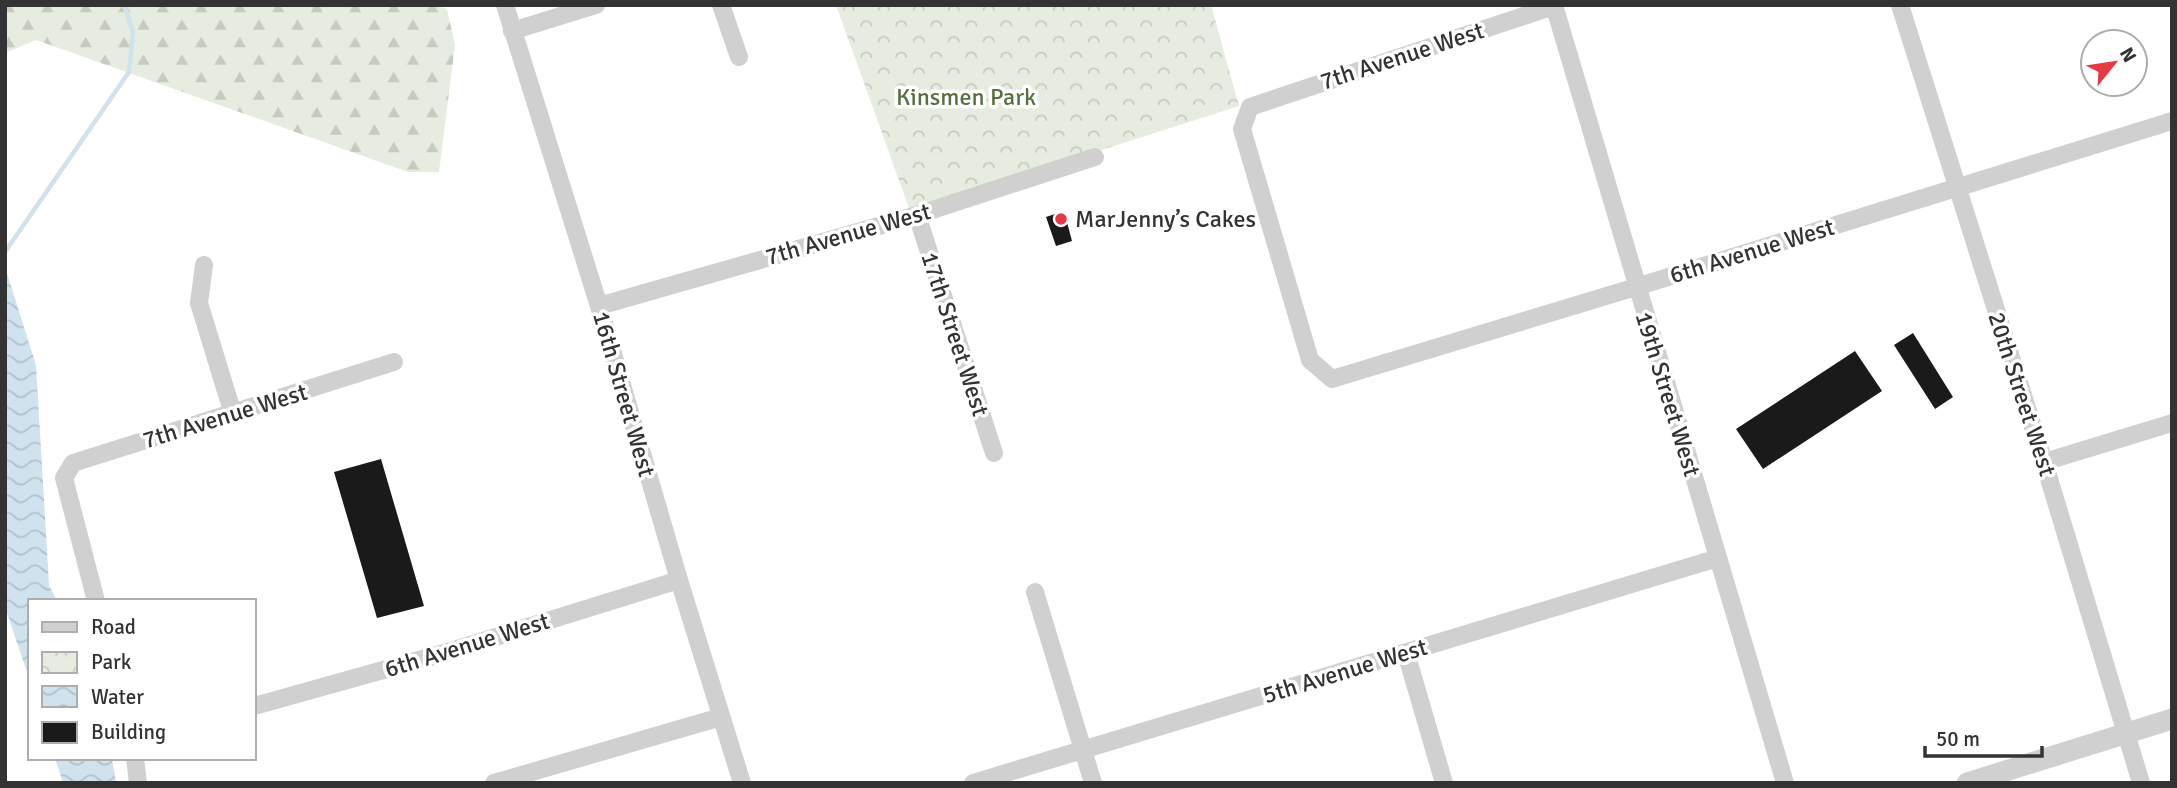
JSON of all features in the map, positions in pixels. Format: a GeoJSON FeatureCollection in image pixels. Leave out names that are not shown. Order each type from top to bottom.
{"type":"FeatureCollection","features":[{"type":"Feature","properties":{"kind":"street","name":"16th Street West"},"geometry":{"type":"LineString","coordinates":[[505,5],[599,306],[741,783]]}},
{"type":"Feature","properties":{"kind":"street"},"geometry":{"type":"LineString","coordinates":[[513,31],[596,5]]}},
{"type":"Feature","properties":{"kind":"street"},"geometry":{"type":"LineString","coordinates":[[720,5],[739,57]]}},
{"type":"Feature","properties":{"kind":"street","name":"20th Street West"},"geometry":{"type":"LineString","coordinates":[[1900,5],[2044,462],[2141,783]]}},
{"type":"Feature","properties":{"kind":"street","name":"7th Avenue West"},"geometry":{"type":"LineString","coordinates":[[1332,379],[1310,360],[1242,129],[1250,107],[1554,6]]}},
{"type":"Feature","properties":{"kind":"street","name":"19th Street West"},"geometry":{"type":"LineString","coordinates":[[1554,6],[1785,783]]}},
{"type":"Feature","properties":{"kind":"street","name":"6th Avenue West"},"geometry":{"type":"LineString","coordinates":[[1332,379],[2172,121]]}},
{"type":"Feature","properties":{"kind":"street","name":"7th Avenue West"},"geometry":{"type":"LineString","coordinates":[[599,306],[917,215],[1094,157]]}},
{"type":"Feature","properties":{"kind":"street","name":"17th Street West"},"geometry":{"type":"LineString","coordinates":[[917,215],[994,453]]}},
{"type":"Feature","properties":{"kind":"street"},"geometry":{"type":"LineString","coordinates":[[204,265],[198,303],[233,414]]}},
{"type":"Feature","properties":{"kind":"street","name":"7th Avenue West"},"geometry":{"type":"LineString","coordinates":[[95,599],[64,478],[73,463],[394,362]]}},
{"type":"Feature","properties":{"kind":"street"},"geometry":{"type":"LineString","coordinates":[[2044,462],[2172,423]]}},
{"type":"Feature","properties":{"kind":"street","name":"5th Avenue West"},"geometry":{"type":"LineString","coordinates":[[973,783],[1718,558]]}},
{"type":"Feature","properties":{"kind":"street","name":"6th Avenue West"},"geometry":{"type":"LineString","coordinates":[[256,705],[444,653],[679,580]]}},
{"type":"Feature","properties":{"kind":"street"},"geometry":{"type":"LineString","coordinates":[[1035,592],[1093,783]]}},
{"type":"Feature","properties":{"kind":"street"},"geometry":{"type":"LineString","coordinates":[[1406,653],[1444,783]]}},
{"type":"Feature","properties":{"kind":"street"},"geometry":{"type":"LineString","coordinates":[[494,783],[721,717]]}},
{"type":"Feature","properties":{"kind":"street"},"geometry":{"type":"LineString","coordinates":[[1966,783],[2172,719]]}},
{"type":"Feature","properties":{"kind":"street"},"geometry":{"type":"LineString","coordinates":[[135,760],[138,783]]}},
{"type":"Feature","properties":{"kind":"green space"},"geometry":{"type":"Polygon","coordinates":[[[5,5],[433,5],[447,9],[455,45],[439,172],[408,172],[36,40],[5,53],[5,5]]]}},
{"type":"Feature","properties":{"kind":"green space","name":"Kinsmen Park"},"geometry":{"type":"Polygon","coordinates":[[[836,5],[1211,5],[1239,106],[910,211],[836,5]]]}},
{"type":"Feature","properties":{"kind":"water"},"geometry":{"type":"Polygon","coordinates":[[[5,267],[36,365],[49,585],[56,599],[28,599],[28,675],[5,607],[5,267]]]}},
{"type":"Feature","properties":{"kind":"water"},"geometry":{"type":"Polygon","coordinates":[[[56,760],[112,760],[116,783],[63,783],[56,760]]]}},
{"type":"Feature","properties":{"kind":"building"},"geometry":{"type":"Polygon","coordinates":[[[1064,211],[1072,241],[1056,246],[1046,217],[1064,211]]]}},
{"type":"Feature","properties":{"kind":"building"},"geometry":{"type":"Polygon","coordinates":[[[1913,333],[1953,397],[1935,409],[1894,345],[1913,333]]]}},
{"type":"Feature","properties":{"kind":"building"},"geometry":{"type":"Polygon","coordinates":[[[1855,351],[1882,391],[1763,469],[1736,429],[1855,351]]]}},
{"type":"Feature","properties":{"kind":"building"},"geometry":{"type":"Polygon","coordinates":[[[381,459],[424,606],[377,618],[334,472],[381,459]]]}},
{"type":"Feature","properties":{"kind":"waterway"},"geometry":{"type":"LineString","coordinates":[[5,252],[129,72],[133,32],[124,5]]}},
{"type":"Feature","properties":{"kind":"place","name":"MarJenny’s Cakes"},"geometry":{"type":"Point","coordinates":[1061,219]}}]}
